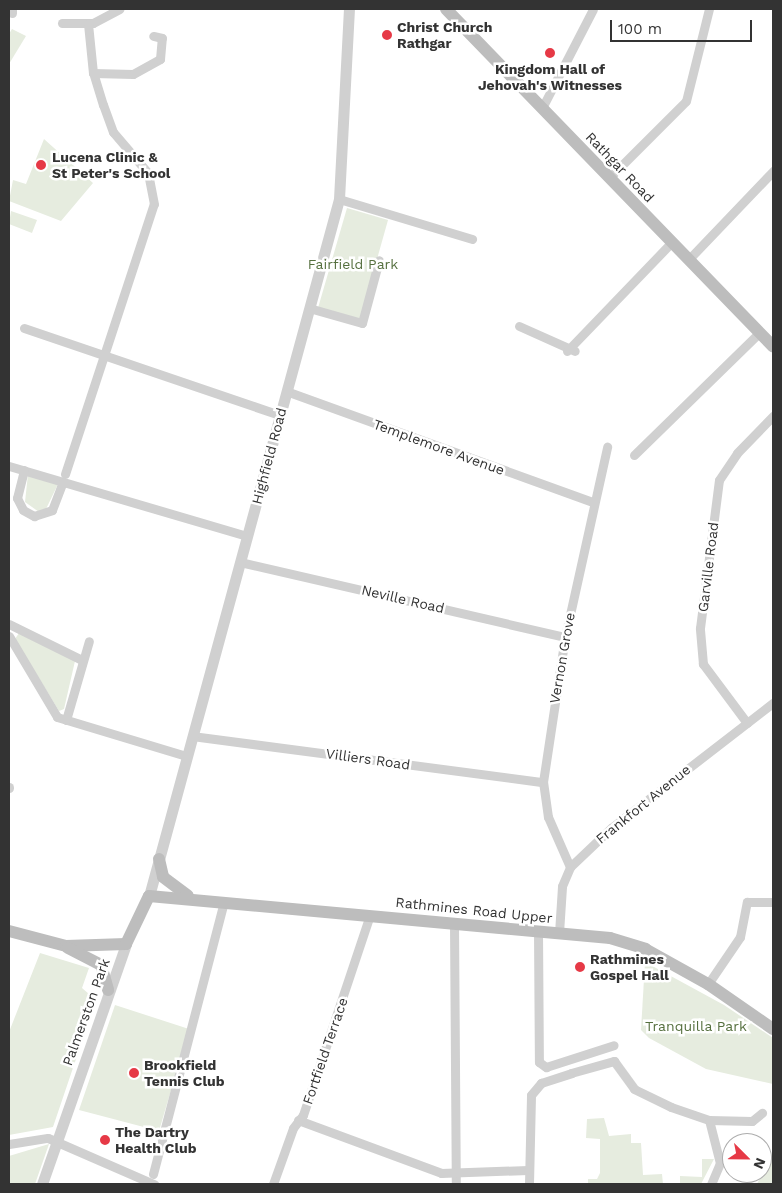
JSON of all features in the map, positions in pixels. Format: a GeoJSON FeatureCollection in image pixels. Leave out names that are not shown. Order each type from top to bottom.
{"type":"FeatureCollection","features":[{"type":"Feature","properties":{"kind":"main road","name":"Rathgar Road"},"geometry":{"type":"LineString","coordinates":[[446,9],[773,346]]}},
{"type":"Feature","properties":{"kind":"main road"},"geometry":{"type":"LineString","coordinates":[[159,859],[167,882],[192,898]]}},
{"type":"Feature","properties":{"kind":"main road","name":"Rathmines Road Upper"},"geometry":{"type":"LineString","coordinates":[[148,896],[192,898],[559,933],[630,943],[708,984],[773,1029]]}},
{"type":"Feature","properties":{"kind":"main road","name":"Palmerston Park"},"geometry":{"type":"LineString","coordinates":[[126,944],[148,896]]}},
{"type":"Feature","properties":{"kind":"main road"},"geometry":{"type":"LineString","coordinates":[[9,932],[66,946],[101,965],[108,990]]}},
{"type":"Feature","properties":{"kind":"main road"},"geometry":{"type":"LineString","coordinates":[[66,946],[126,944]]}},
{"type":"Feature","properties":{"kind":"street"},"geometry":{"type":"LineString","coordinates":[[62,23],[88,24],[119,9]]}},
{"type":"Feature","properties":{"kind":"street","name":"Highfield Road"},"geometry":{"type":"LineString","coordinates":[[148,896],[338,199],[349,9]]}},
{"type":"Feature","properties":{"kind":"street"},"geometry":{"type":"LineString","coordinates":[[542,108],[593,9]]}},
{"type":"Feature","properties":{"kind":"street"},"geometry":{"type":"LineString","coordinates":[[610,177],[686,101],[709,9]]}},
{"type":"Feature","properties":{"kind":"street"},"geometry":{"type":"LineString","coordinates":[[24,470],[17,498],[23,510],[34,516],[52,510],[154,204],[148,173],[113,132],[102,105],[92,73],[88,24]]}},
{"type":"Feature","properties":{"kind":"street"},"geometry":{"type":"LineString","coordinates":[[92,73],[133,74],[160,59],[162,38]]}},
{"type":"Feature","properties":{"kind":"street"},"geometry":{"type":"LineString","coordinates":[[689,259],[773,167]]}},
{"type":"Feature","properties":{"kind":"street"},"geometry":{"type":"LineString","coordinates":[[338,199],[472,239]]}},
{"type":"Feature","properties":{"kind":"street"},"geometry":{"type":"LineString","coordinates":[[520,326],[571,351],[672,242]]}},
{"type":"Feature","properties":{"kind":"street"},"geometry":{"type":"LineString","coordinates":[[309,308],[362,323],[378,260]]}},
{"type":"Feature","properties":{"kind":"street"},"geometry":{"type":"LineString","coordinates":[[24,328],[280,415]]}},
{"type":"Feature","properties":{"kind":"street"},"geometry":{"type":"LineString","coordinates":[[634,455],[760,332]]}},
{"type":"Feature","properties":{"kind":"street","name":"Templemore Avenue"},"geometry":{"type":"LineString","coordinates":[[286,391],[592,502]]}},
{"type":"Feature","properties":{"kind":"street","name":"Garville Road"},"geometry":{"type":"LineString","coordinates":[[746,723],[703,664],[700,628],[719,480],[737,453],[773,416]]}},
{"type":"Feature","properties":{"kind":"street","name":"Vernon Grove"},"geometry":{"type":"LineString","coordinates":[[570,867],[548,817],[543,782],[565,637],[592,502],[607,447]]}},
{"type":"Feature","properties":{"kind":"street"},"geometry":{"type":"LineString","coordinates":[[9,466],[64,478],[247,536]]}},
{"type":"Feature","properties":{"kind":"street","name":"Neville Road"},"geometry":{"type":"LineString","coordinates":[[240,562],[565,637]]}},
{"type":"Feature","properties":{"kind":"street"},"geometry":{"type":"LineString","coordinates":[[10,627],[82,660]]}},
{"type":"Feature","properties":{"kind":"street"},"geometry":{"type":"LineString","coordinates":[[9,636],[57,717],[186,756]]}},
{"type":"Feature","properties":{"kind":"street"},"geometry":{"type":"LineString","coordinates":[[66,720],[88,641]]}},
{"type":"Feature","properties":{"kind":"street","name":"Frankfort Avenue"},"geometry":{"type":"LineString","coordinates":[[559,933],[562,886],[570,867],[611,828],[773,703]]}},
{"type":"Feature","properties":{"kind":"street","name":"Villiers Road"},"geometry":{"type":"LineString","coordinates":[[192,736],[543,782]]}},
{"type":"Feature","properties":{"kind":"street"},"geometry":{"type":"LineString","coordinates":[[153,1174],[224,901]]}},
{"type":"Feature","properties":{"kind":"street"},"geometry":{"type":"LineString","coordinates":[[708,984],[740,937],[747,902],[773,902]]}},
{"type":"Feature","properties":{"kind":"street","name":"Fortfield Terrace"},"geometry":{"type":"LineString","coordinates":[[273,1184],[298,1120],[370,915]]}},
{"type":"Feature","properties":{"kind":"street"},"geometry":{"type":"LineString","coordinates":[[454,923],[456,1184]]}},
{"type":"Feature","properties":{"kind":"street"},"geometry":{"type":"LineString","coordinates":[[538,931],[539,1062],[546,1067],[614,1046]]}},
{"type":"Feature","properties":{"kind":"street","name":"Palmerston Park"},"geometry":{"type":"LineString","coordinates":[[42,1184],[108,990],[126,944]]}},
{"type":"Feature","properties":{"kind":"street"},"geometry":{"type":"LineString","coordinates":[[529,1184],[531,1095],[541,1083],[614,1061],[624,1070],[634,1089],[650,1099],[709,1120],[752,1121],[762,1112]]}},
{"type":"Feature","properties":{"kind":"street"},"geometry":{"type":"LineString","coordinates":[[298,1120],[441,1173],[528,1170]]}},
{"type":"Feature","properties":{"kind":"street"},"geometry":{"type":"LineString","coordinates":[[709,1120],[717,1138],[720,1163],[711,1184]]}},
{"type":"Feature","properties":{"kind":"street"},"geometry":{"type":"LineString","coordinates":[[9,1144],[30,1139],[57,1141],[154,1184]]}},
{"type":"Feature","properties":{"kind":"green space"},"geometry":{"type":"Polygon","coordinates":[[[12,29],[26,36],[9,64],[9,34],[12,29]]]}},
{"type":"Feature","properties":{"kind":"green space"},"geometry":{"type":"Polygon","coordinates":[[[44,139],[93,183],[61,221],[9,201],[13,180],[26,184],[44,139]]]}},
{"type":"Feature","properties":{"kind":"green space","name":"Fairfield Park"},"geometry":{"type":"Polygon","coordinates":[[[347,208],[388,220],[360,320],[318,308],[347,208]]]}},
{"type":"Feature","properties":{"kind":"green space"},"geometry":{"type":"Polygon","coordinates":[[[11,211],[37,220],[32,233],[9,224],[11,211]]]}},
{"type":"Feature","properties":{"kind":"green space"},"geometry":{"type":"Polygon","coordinates":[[[28,474],[59,482],[46,509],[39,512],[25,502],[28,474]]]}},
{"type":"Feature","properties":{"kind":"green space"},"geometry":{"type":"Polygon","coordinates":[[[19,633],[75,661],[64,709],[59,711],[15,639],[19,633]]]}},
{"type":"Feature","properties":{"kind":"green space"},"geometry":{"type":"Polygon","coordinates":[[[40,953],[89,968],[82,988],[96,1000],[53,1127],[9,1135],[9,1032],[40,953]]]}},
{"type":"Feature","properties":{"kind":"green space","name":"Tranquilla Park"},"geometry":{"type":"Polygon","coordinates":[[[645,962],[724,1005],[773,1038],[773,1084],[706,1069],[649,1038],[641,1030],[645,962]]]}},
{"type":"Feature","properties":{"kind":"green space","name":"Brookfield Tennis Club"},"geometry":{"type":"Polygon","coordinates":[[[115,1005],[189,1029],[159,1131],[79,1110],[115,1005]]]}},
{"type":"Feature","properties":{"kind":"green space"},"geometry":{"type":"Polygon","coordinates":[[[604,1118],[609,1136],[631,1134],[631,1143],[641,1143],[643,1175],[662,1174],[663,1184],[588,1184],[588,1179],[597,1179],[600,1173],[600,1139],[586,1138],[587,1119],[604,1118]]]}},
{"type":"Feature","properties":{"kind":"green space"},"geometry":{"type":"Polygon","coordinates":[[[49,1144],[35,1184],[9,1184],[9,1156],[49,1144]]]}},
{"type":"Feature","properties":{"kind":"green space"},"geometry":{"type":"Polygon","coordinates":[[[773,1151],[773,1184],[757,1184],[772,1183],[773,1151]]]}},
{"type":"Feature","properties":{"kind":"green space"},"geometry":{"type":"Polygon","coordinates":[[[702,1159],[714,1159],[701,1184],[680,1184],[680,1176],[702,1177],[702,1159]]]}},
{"type":"Feature","properties":{"kind":"place","name":"Christ Church Rathgar"},"geometry":{"type":"Point","coordinates":[387,35]}},
{"type":"Feature","properties":{"kind":"place","name":"Kingdom Hall of Jehovah's Witnesses"},"geometry":{"type":"Point","coordinates":[550,53]}},
{"type":"Feature","properties":{"kind":"place","name":"Lucena Clinic & St Peter's School"},"geometry":{"type":"Point","coordinates":[41,165]}},
{"type":"Feature","properties":{"kind":"place","name":"Rathmines Gospel Hall"},"geometry":{"type":"Point","coordinates":[580,967]}},
{"type":"Feature","properties":{"kind":"place","name":"Brookfield Tennis Club"},"geometry":{"type":"Point","coordinates":[134,1073]}},
{"type":"Feature","properties":{"kind":"place","name":"The Dartry Health Club"},"geometry":{"type":"Point","coordinates":[105,1140]}}]}
